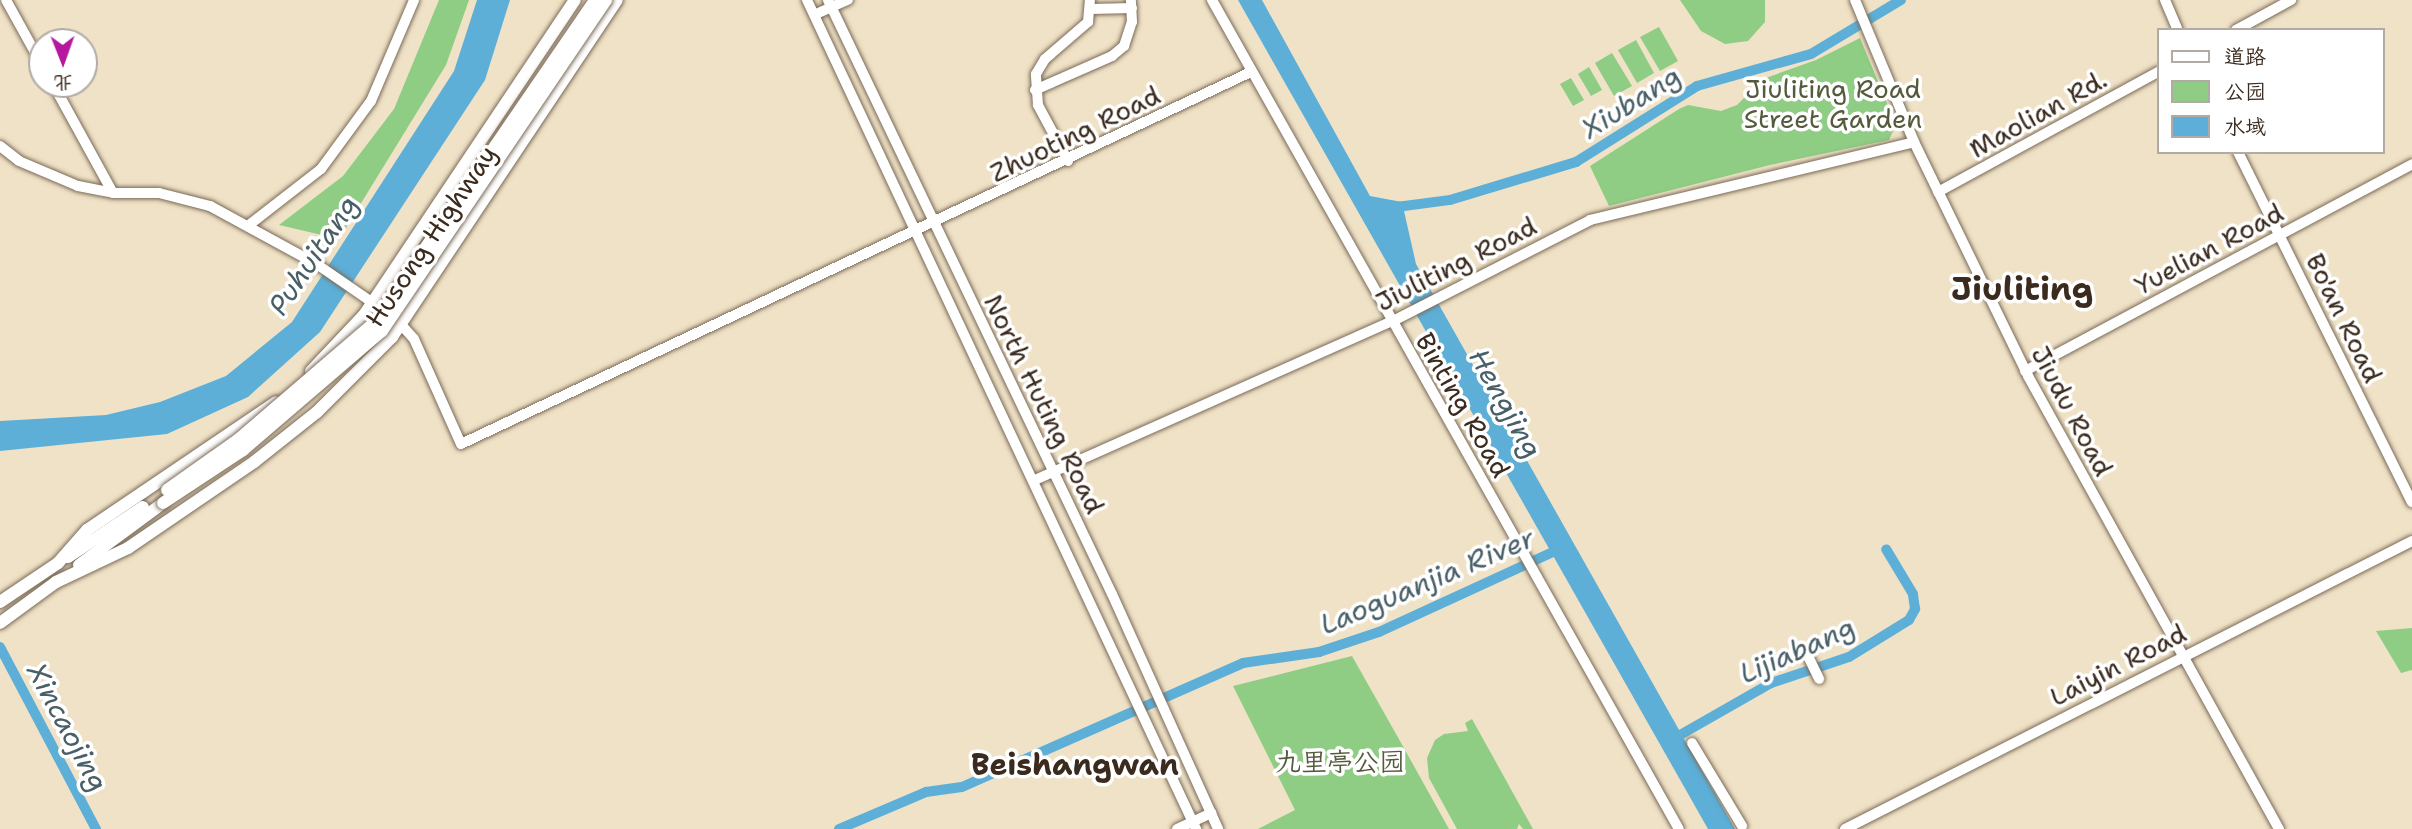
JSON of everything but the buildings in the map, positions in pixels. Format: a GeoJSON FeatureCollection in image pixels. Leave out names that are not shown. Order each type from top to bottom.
{"type":"FeatureCollection","features":[{"type":"Feature","properties":{"kind":"main road","name":"Husong Highway"},"geometry":{"type":"LineString","coordinates":[[0,602],[58,563],[87,530],[289,394],[372,303],[575,0]]}},
{"type":"Feature","properties":{"kind":"main road"},"geometry":{"type":"LineString","coordinates":[[56,582],[239,439],[374,323],[594,0]]}},
{"type":"Feature","properties":{"kind":"main road"},"geometry":{"type":"LineString","coordinates":[[58,563],[243,450],[382,331],[606,0]]}},
{"type":"Feature","properties":{"kind":"main road","name":"Husong Highway"},"geometry":{"type":"LineString","coordinates":[[2,622],[56,582],[128,548],[254,462],[317,412],[403,324],[617,0]]}},
{"type":"Feature","properties":{"kind":"street"},"geometry":{"type":"LineString","coordinates":[[6,0],[28,40]]}},
{"type":"Feature","properties":{"kind":"street"},"geometry":{"type":"LineString","coordinates":[[249,225],[321,169],[371,101],[414,0]]}},
{"type":"Feature","properties":{"kind":"street","name":"North Huting Road"},"geometry":{"type":"LineString","coordinates":[[807,0],[816,14],[1035,480],[1194,825]]}},
{"type":"Feature","properties":{"kind":"street"},"geometry":{"type":"LineString","coordinates":[[816,14],[830,4],[848,0]]}},
{"type":"Feature","properties":{"kind":"street","name":"Binting Road"},"geometry":{"type":"LineString","coordinates":[[1212,0],[1679,829]]}},
{"type":"Feature","properties":{"kind":"street","name":"Jiudu Road"},"geometry":{"type":"LineString","coordinates":[[1854,0],[1914,142],[2025,371],[2279,829]]}},
{"type":"Feature","properties":{"kind":"street"},"geometry":{"type":"LineString","coordinates":[[2165,0],[2177,28]]}},
{"type":"Feature","properties":{"kind":"street"},"geometry":{"type":"LineString","coordinates":[[2240,28],[2291,0]]}},
{"type":"Feature","properties":{"kind":"street","name":"North Huting Road"},"geometry":{"type":"LineString","coordinates":[[830,4],[933,226],[1054,472],[1218,829]]}},
{"type":"Feature","properties":{"kind":"street"},"geometry":{"type":"LineString","coordinates":[[1035,90],[1112,56],[1130,34],[1131,4],[1090,5],[1080,33],[1045,59],[1036,74],[1035,90],[1038,105],[1068,161]]}},
{"type":"Feature","properties":{"kind":"street","name":"Zhuoting Road"},"geometry":{"type":"LineString","coordinates":[[403,324],[414,339],[461,444],[933,226],[1251,72]]}},
{"type":"Feature","properties":{"kind":"street","name":"Maolian Rd."},"geometry":{"type":"LineString","coordinates":[[1938,192],[2156,73]]}},
{"type":"Feature","properties":{"kind":"street"},"geometry":{"type":"LineString","coordinates":[[61,98],[113,193]]}},
{"type":"Feature","properties":{"kind":"street","name":"Jiuliting Road"},"geometry":{"type":"LineString","coordinates":[[1035,480],[1391,321],[1590,220],[1914,142]]}},
{"type":"Feature","properties":{"kind":"street"},"geometry":{"type":"LineString","coordinates":[[0,146],[46,174],[113,193],[159,193],[209,206],[249,225],[318,265],[403,324]]}},
{"type":"Feature","properties":{"kind":"street","name":"Bo'an Road"},"geometry":{"type":"LineString","coordinates":[[2239,154],[2412,502]]}},
{"type":"Feature","properties":{"kind":"street","name":"Yuelian Road"},"geometry":{"type":"LineString","coordinates":[[2025,371],[2412,164]]}},
{"type":"Feature","properties":{"kind":"street","name":"Laiyin Road"},"geometry":{"type":"LineString","coordinates":[[1845,829],[2412,541]]}},
{"type":"Feature","properties":{"kind":"street"},"geometry":{"type":"LineString","coordinates":[[1806,652],[1819,679]]}},
{"type":"Feature","properties":{"kind":"street"},"geometry":{"type":"LineString","coordinates":[[1692,743],[1742,825]]}},
{"type":"Feature","properties":{"kind":"street"},"geometry":{"type":"LineString","coordinates":[[1177,829],[1194,825],[1211,813]]}},
{"type":"Feature","properties":{"kind":"green space"},"geometry":{"type":"Polygon","coordinates":[[[439,0],[469,0],[446,65],[339,239],[279,225],[343,176],[394,109],[439,0]]]}},
{"type":"Feature","properties":{"kind":"green space"},"geometry":{"type":"Polygon","coordinates":[[[1680,0],[1765,0],[1765,22],[1748,41],[1725,44],[1701,31],[1680,0]]]}},
{"type":"Feature","properties":{"kind":"green space"},"geometry":{"type":"Polygon","coordinates":[[[1659,27],[1678,61],[1660,71],[1640,37],[1659,27]]]}},
{"type":"Feature","properties":{"kind":"green space","name":"Jiuliting Road Street Garden"},"geometry":{"type":"Polygon","coordinates":[[[1860,38],[1896,125],[1889,140],[1770,165],[1609,206],[1590,166],[1679,109],[1688,105],[1721,111],[1737,105],[1763,79],[1816,60],[1860,38]]]}},
{"type":"Feature","properties":{"kind":"green space"},"geometry":{"type":"Polygon","coordinates":[[[1636,40],[1654,73],[1637,83],[1618,50],[1636,40]]]}},
{"type":"Feature","properties":{"kind":"green space"},"geometry":{"type":"Polygon","coordinates":[[[1612,53],[1632,86],[1614,96],[1595,63],[1612,53]]]}},
{"type":"Feature","properties":{"kind":"green space"},"geometry":{"type":"Polygon","coordinates":[[[1589,67],[1602,90],[1591,96],[1578,74],[1589,67]]]}},
{"type":"Feature","properties":{"kind":"green space"},"geometry":{"type":"Polygon","coordinates":[[[1571,78],[1584,100],[1573,106],[1560,84],[1571,78]]]}},
{"type":"Feature","properties":{"kind":"green space"},"geometry":{"type":"Polygon","coordinates":[[[2412,628],[2412,670],[2401,673],[2376,631],[2412,628]]]}},
{"type":"Feature","properties":{"kind":"green space","name":"九里亭公园"},"geometry":{"type":"Polygon","coordinates":[[[1352,656],[1449,829],[1258,829],[1295,810],[1233,686],[1352,656]]]}},
{"type":"Feature","properties":{"kind":"green space"},"geometry":{"type":"Polygon","coordinates":[[[1472,719],[1533,829],[1523,829],[1519,824],[1517,829],[1457,829],[1429,778],[1427,758],[1435,740],[1444,734],[1468,731],[1465,723],[1472,719]]]}},
{"type":"Feature","properties":{"kind":"water"},"geometry":{"type":"Polygon","coordinates":[[[477,0],[510,0],[485,80],[320,332],[248,397],[167,434],[0,451],[0,421],[106,415],[160,402],[226,376],[292,322],[454,71],[477,0]]]}},
{"type":"Feature","properties":{"kind":"water"},"geometry":{"type":"Polygon","coordinates":[[[1238,0],[1262,0],[1370,196],[1402,202],[1416,264],[1735,829],[1708,829],[1238,0]]]}},
{"type":"Feature","properties":{"kind":"waterway","name":"Xiubang"},"geometry":{"type":"LineString","coordinates":[[1389,208],[1450,200],[1576,162],[1697,86],[1811,54],[1901,0]]}},
{"type":"Feature","properties":{"kind":"waterway","name":"Laoguanjia River"},"geometry":{"type":"LineString","coordinates":[[839,829],[926,792],[962,787],[1243,663],[1319,652],[1379,632],[1562,548]]}},
{"type":"Feature","properties":{"kind":"waterway","name":"Lijiabang"},"geometry":{"type":"LineString","coordinates":[[1673,739],[1771,683],[1849,657],[1909,620],[1915,609],[1913,594],[1886,549]]}},
{"type":"Feature","properties":{"kind":"waterway","name":"Xincaojing"},"geometry":{"type":"LineString","coordinates":[[0,647],[96,829]]}},
{"type":"Feature","properties":{"kind":"district","name":"Jiuliting"},"geometry":{"type":"Point","coordinates":[2022,289]}},
{"type":"Feature","properties":{"kind":"district","name":"Beishangwan"},"geometry":{"type":"Point","coordinates":[1075,765]}},
{"type":"Feature","properties":{"kind":"water label","name":"Puhuitang"},"geometry":{"type":"Point","coordinates":[313,255]}},
{"type":"Feature","properties":{"kind":"water label","name":"Hengjing"},"geometry":{"type":"Point","coordinates":[1506,403]}}]}
